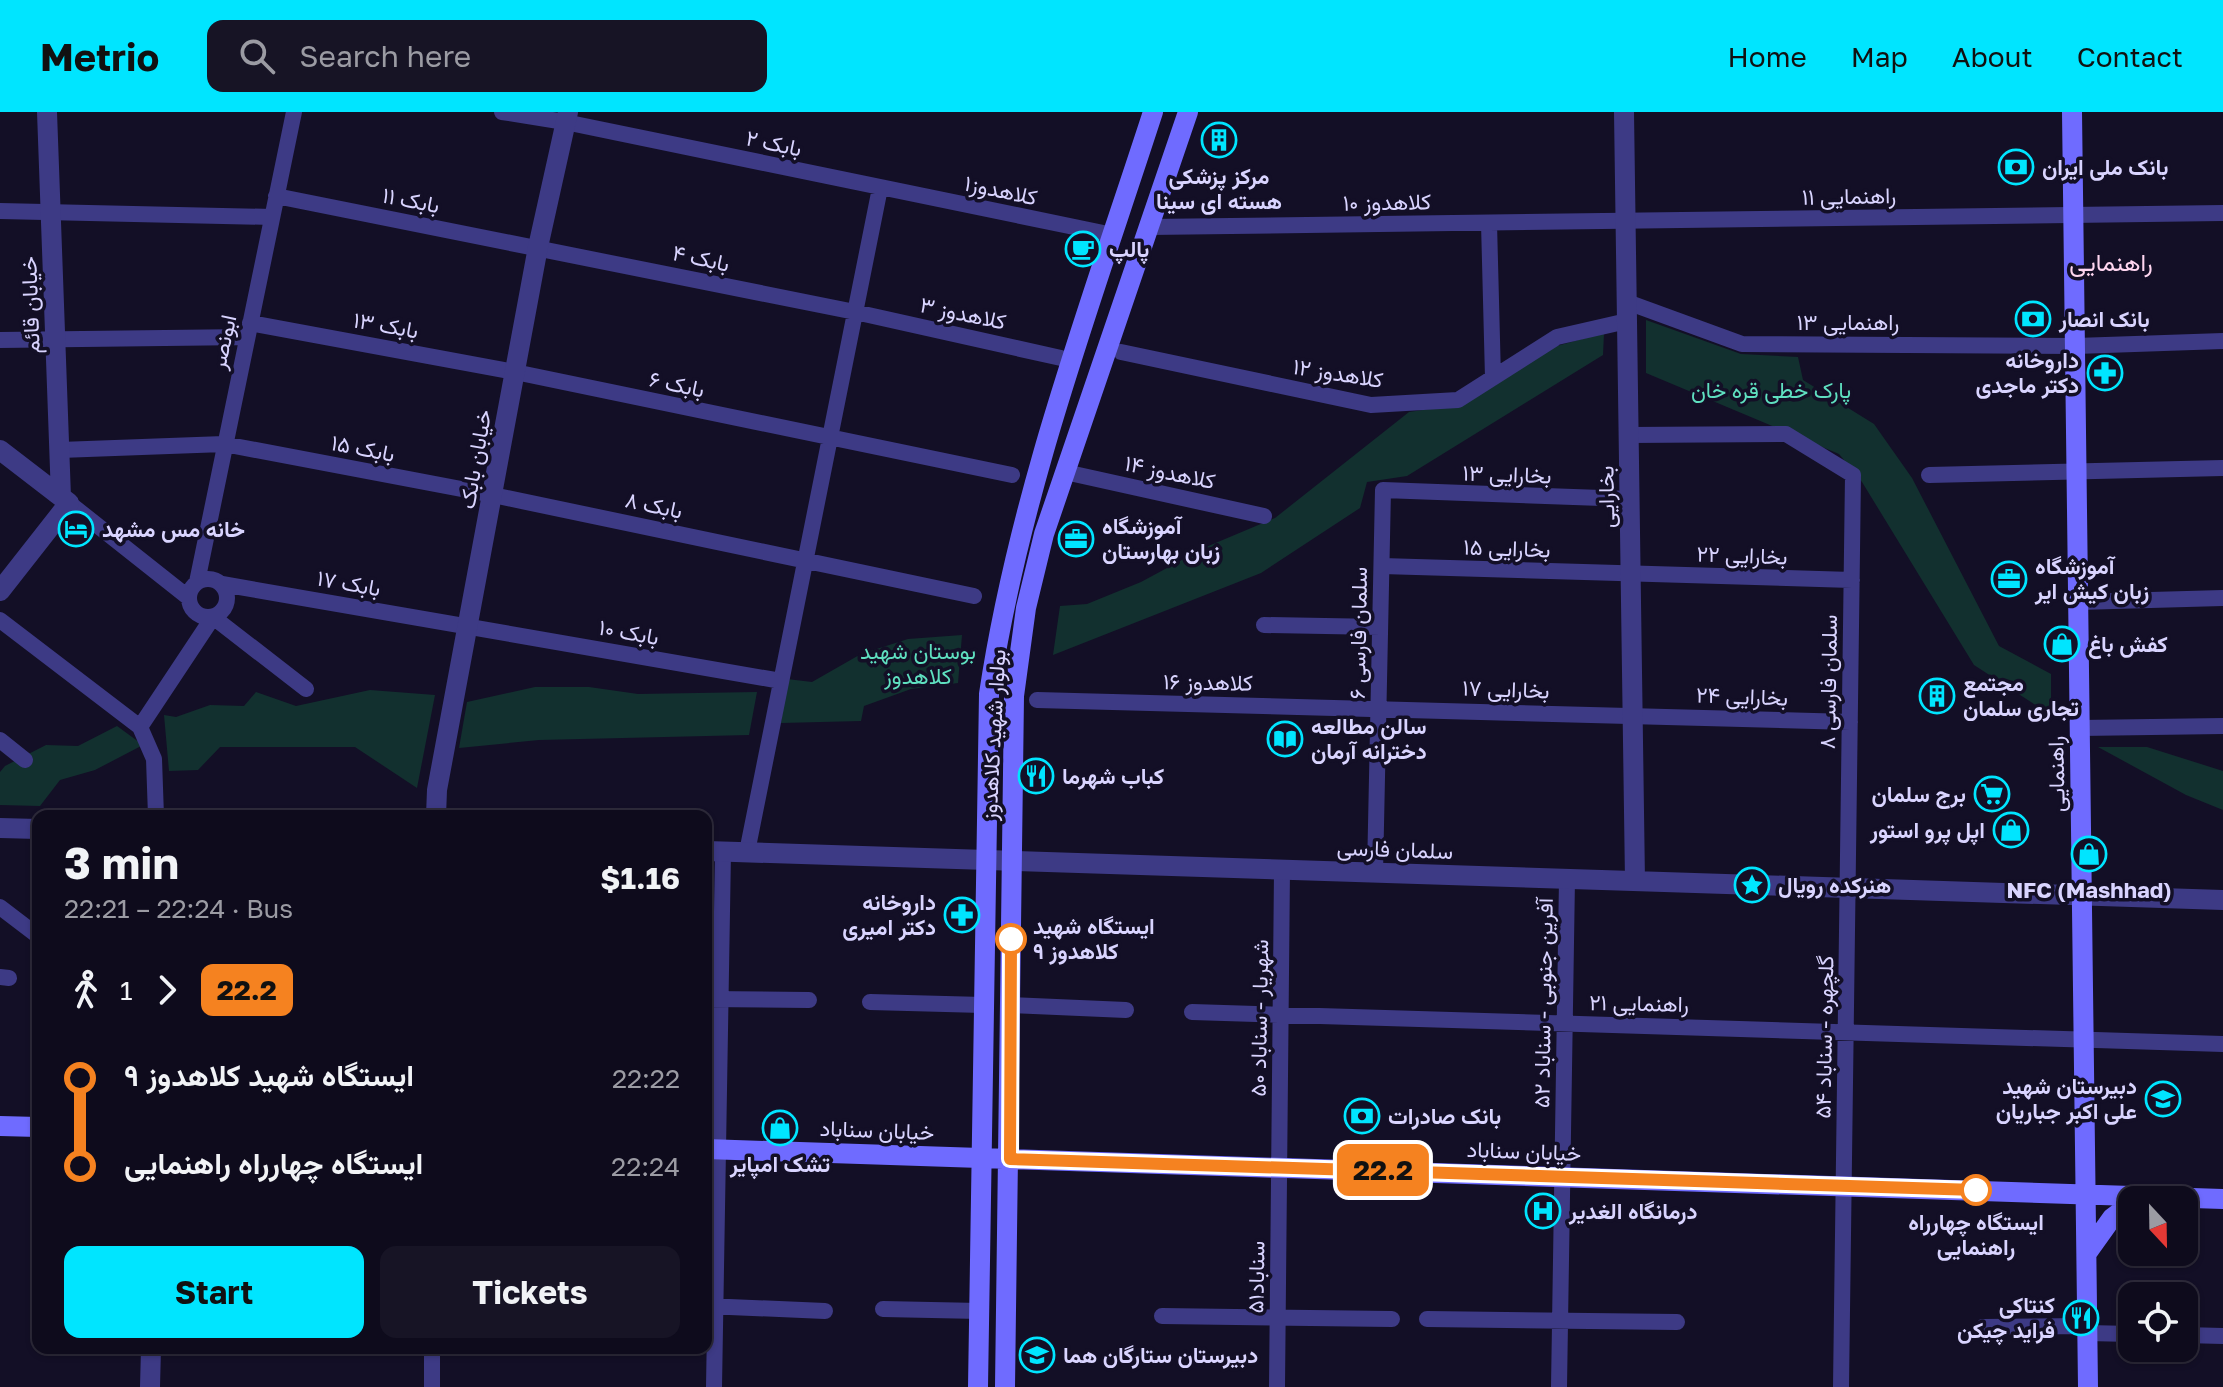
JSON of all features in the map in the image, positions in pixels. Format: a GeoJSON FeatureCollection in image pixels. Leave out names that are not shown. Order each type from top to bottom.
{"type":"FeatureCollection","features":[{"type":"Feature","properties":{"kind":"main road","name":"بولوار شهید کلاهدوز"},"geometry":{"type":"LineString","coordinates":[[978,1387],[989,694],[1003,604],[1021,527],[1153,112]]}},
{"type":"Feature","properties":{"kind":"main road","name":"بولوار شهید کلاهدوز"},"geometry":{"type":"LineString","coordinates":[[1005,1387],[1014,696],[1026,608],[1044,534],[1188,112]]}},
{"type":"Feature","properties":{"kind":"main road","name":"راهنمایی"},"geometry":{"type":"LineString","coordinates":[[2072,112],[2088,1387]]}},
{"type":"Feature","properties":{"kind":"main road"},"geometry":{"type":"LineString","coordinates":[[0,1126],[32,1127]]}},
{"type":"Feature","properties":{"kind":"main road","name":"خیابان سناباد"},"geometry":{"type":"LineString","coordinates":[[712,1149],[2086,1193],[2118,1197]]}},
{"type":"Feature","properties":{"kind":"main road","name":"خیابان سناباد"},"geometry":{"type":"LineString","coordinates":[[2198,1199],[2223,1199]]}},
{"type":"Feature","properties":{"kind":"main road"},"geometry":{"type":"LineString","coordinates":[[2086,1254],[2118,1214]]}},
{"type":"Feature","properties":{"kind":"street","name":"خیابان قائم"},"geometry":{"type":"LineString","coordinates":[[47,112],[60,450],[65,500]]}},
{"type":"Feature","properties":{"kind":"street","name":"ابونصر"},"geometry":{"type":"LineString","coordinates":[[197,582],[294,112]]}},
{"type":"Feature","properties":{"kind":"street","name":"بابک ۲"},"geometry":{"type":"LineString","coordinates":[[502,112],[566,117],[880,188]]}},
{"type":"Feature","properties":{"kind":"street","name":"بخارایی"},"geometry":{"type":"LineString","coordinates":[[1624,112],[1635,881]]}},
{"type":"Feature","properties":{"kind":"street","name":"خیابان بابک"},"geometry":{"type":"LineString","coordinates":[[436,810],[437,790],[538,247],[566,117]]}},
{"type":"Feature","properties":{"kind":"street"},"geometry":{"type":"LineString","coordinates":[[747,852],[880,188]]}},
{"type":"Feature","properties":{"kind":"street","name":"کلاهدوز۱"},"geometry":{"type":"LineString","coordinates":[[880,188],[1113,235]]}},
{"type":"Feature","properties":{"kind":"street","name":"بابک ۱۱"},"geometry":{"type":"LineString","coordinates":[[276,196],[538,247]]}},
{"type":"Feature","properties":{"kind":"street"},"geometry":{"type":"LineString","coordinates":[[0,211],[272,217]]}},
{"type":"Feature","properties":{"kind":"street","name":"راهنمایی ۱۱"},"geometry":{"type":"LineString","coordinates":[[1626,221],[2223,213]]}},
{"type":"Feature","properties":{"kind":"street","name":"کلاهدوز ۱۰"},"geometry":{"type":"LineString","coordinates":[[1149,227],[1626,221]]}},
{"type":"Feature","properties":{"kind":"street"},"geometry":{"type":"LineString","coordinates":[[1489,223],[1493,378]]}},
{"type":"Feature","properties":{"kind":"street","name":"بابک ۴"},"geometry":{"type":"LineString","coordinates":[[538,247],[855,312]]}},
{"type":"Feature","properties":{"kind":"street","name":"راهنمایی ۱۳"},"geometry":{"type":"LineString","coordinates":[[1627,311],[1742,344],[2076,346],[2223,341]]}},
{"type":"Feature","properties":{"kind":"street","name":"کلاهدوز ۱۲"},"geometry":{"type":"LineString","coordinates":[[1121,352],[1371,405],[1458,400],[1557,337],[1627,311]]}},
{"type":"Feature","properties":{"kind":"street","name":"کلاهدوز ۳"},"geometry":{"type":"LineString","coordinates":[[855,312],[1061,358]]}},
{"type":"Feature","properties":{"kind":"street","name":"بابک ۱۳"},"geometry":{"type":"LineString","coordinates":[[0,340],[154,337],[248,330],[515,372]]}},
{"type":"Feature","properties":{"kind":"street","name":"بابک ۶"},"geometry":{"type":"LineString","coordinates":[[515,372],[829,440],[1012,475]]}},
{"type":"Feature","properties":{"kind":"street","name":"سلمان فارسی ۸"},"geometry":{"type":"LineString","coordinates":[[1629,435],[1786,434],[1853,475],[1848,888]]}},
{"type":"Feature","properties":{"kind":"street","name":"بابک ۱۵"},"geometry":{"type":"LineString","coordinates":[[60,450],[224,444],[493,495]]}},
{"type":"Feature","properties":{"kind":"street"},"geometry":{"type":"LineString","coordinates":[[0,450],[189,598],[197,613],[213,617],[306,689]]}},
{"type":"Feature","properties":{"kind":"street"},"geometry":{"type":"LineString","coordinates":[[1929,475],[2223,468]]}},
{"type":"Feature","properties":{"kind":"street","name":"کلاهدوز ۱۴"},"geometry":{"type":"LineString","coordinates":[[1065,472],[1264,516]]}},
{"type":"Feature","properties":{"kind":"street","name":"بخارایی ۱۳"},"geometry":{"type":"LineString","coordinates":[[1383,490],[1630,499]]}},
{"type":"Feature","properties":{"kind":"street","name":"سلمان فارسی ۶"},"geometry":{"type":"LineString","coordinates":[[1375,873],[1383,490]]}},
{"type":"Feature","properties":{"kind":"street","name":"بابک ۸"},"geometry":{"type":"LineString","coordinates":[[493,495],[974,596]]}},
{"type":"Feature","properties":{"kind":"street"},"geometry":{"type":"LineString","coordinates":[[0,591],[65,500]]}},
{"type":"Feature","properties":{"kind":"street","name":"بخارایی ۱۵"},"geometry":{"type":"LineString","coordinates":[[1382,566],[1631,574]]}},
{"type":"Feature","properties":{"kind":"street","name":"بخارایی ۲۲"},"geometry":{"type":"LineString","coordinates":[[1631,574],[1852,580]]}},
{"type":"Feature","properties":{"kind":"street"},"geometry":{"type":"LineString","coordinates":[[140,727],[213,617],[223,611],[228,600],[222,584],[210,579],[197,582],[189,598]]}},
{"type":"Feature","properties":{"kind":"street","name":"بابک ۱۷"},"geometry":{"type":"LineString","coordinates":[[222,584],[469,626]]}},
{"type":"Feature","properties":{"kind":"street"},"geometry":{"type":"LineString","coordinates":[[2078,602],[2223,598]]}},
{"type":"Feature","properties":{"kind":"street"},"geometry":{"type":"LineString","coordinates":[[0,620],[140,727],[154,759],[156,810]]}},
{"type":"Feature","properties":{"kind":"street"},"geometry":{"type":"LineString","coordinates":[[1264,625],[1380,627]]}},
{"type":"Feature","properties":{"kind":"street","name":"بابک ۱۰"},"geometry":{"type":"LineString","coordinates":[[469,626],[781,681]]}},
{"type":"Feature","properties":{"kind":"street","name":"کلاهدوز ۱۶"},"geometry":{"type":"LineString","coordinates":[[1037,700],[1379,707]]}},
{"type":"Feature","properties":{"kind":"street","name":"بخارایی ۱۷"},"geometry":{"type":"LineString","coordinates":[[1379,707],[1633,715]]}},
{"type":"Feature","properties":{"kind":"street","name":"بخارایی ۲۴"},"geometry":{"type":"LineString","coordinates":[[1633,715],[1850,722]]}},
{"type":"Feature","properties":{"kind":"street"},"geometry":{"type":"LineString","coordinates":[[2080,728],[2223,726]]}},
{"type":"Feature","properties":{"kind":"street"},"geometry":{"type":"LineString","coordinates":[[0,740],[25,760]]}},
{"type":"Feature","properties":{"kind":"street"},"geometry":{"type":"LineString","coordinates":[[0,828],[32,829]]}},
{"type":"Feature","properties":{"kind":"street"},"geometry":{"type":"LineString","coordinates":[[712,1149],[714,851]]}},
{"type":"Feature","properties":{"kind":"street","name":"سلمان فارسی"},"geometry":{"type":"LineString","coordinates":[[714,851],[2223,900]]}},
{"type":"Feature","properties":{"kind":"street","name":"شهریار - سناباد ۵۰"},"geometry":{"type":"LineString","coordinates":[[1279,1167],[1282,870]]}},
{"type":"Feature","properties":{"kind":"street","name":"آفرین جنوبی - سناباد ۵۲"},"geometry":{"type":"LineString","coordinates":[[1559,1387],[1567,879]]}},
{"type":"Feature","properties":{"kind":"street","name":"گلچهره - سناباد ۵۴"},"geometry":{"type":"LineString","coordinates":[[1841,1387],[1848,888]]}},
{"type":"Feature","properties":{"kind":"street"},"geometry":{"type":"LineString","coordinates":[[0,907],[32,931]]}},
{"type":"Feature","properties":{"kind":"street"},"geometry":{"type":"LineString","coordinates":[[713,999],[809,1000]]}},
{"type":"Feature","properties":{"kind":"street"},"geometry":{"type":"LineString","coordinates":[[870,1002],[983,1005]]}},
{"type":"Feature","properties":{"kind":"street"},"geometry":{"type":"LineString","coordinates":[[1011,1005],[1126,1010]]}},
{"type":"Feature","properties":{"kind":"street","name":"راهنمایی ۲۱"},"geometry":{"type":"LineString","coordinates":[[1192,1012],[2223,1044]]}},
{"type":"Feature","properties":{"kind":"street","name":"سناباد۵۱"},"geometry":{"type":"LineString","coordinates":[[1277,1387],[1279,1167]]}},
{"type":"Feature","properties":{"kind":"street"},"geometry":{"type":"LineString","coordinates":[[712,1306],[825,1311]]}},
{"type":"Feature","properties":{"kind":"street"},"geometry":{"type":"LineString","coordinates":[[883,1309],[980,1311]]}},
{"type":"Feature","properties":{"kind":"street"},"geometry":{"type":"LineString","coordinates":[[1162,1316],[1278,1315],[1392,1319]]}},
{"type":"Feature","properties":{"kind":"street"},"geometry":{"type":"LineString","coordinates":[[1427,1319],[1677,1322]]}},
{"type":"Feature","properties":{"kind":"street"},"geometry":{"type":"LineString","coordinates":[[1983,1327],[2118,1332]]}},
{"type":"Feature","properties":{"kind":"street"},"geometry":{"type":"LineString","coordinates":[[712,1333],[714,1387]]}},
{"type":"Feature","properties":{"kind":"street"},"geometry":{"type":"LineString","coordinates":[[2198,1335],[2223,1336]]}},
{"type":"Feature","properties":{"kind":"street"},"geometry":{"type":"LineString","coordinates":[[150,1387],[151,1354]]}},
{"type":"Feature","properties":{"kind":"street"},"geometry":{"type":"LineString","coordinates":[[432,1354],[432,1387]]}},
{"type":"Feature","properties":{"kind":"green space","name":"پارک خطی قره خان"},"geometry":{"type":"Polygon","coordinates":[[[1646,320],[1741,354],[1798,357],[1803,380],[1874,424],[1912,478],[1999,646],[2051,674],[2051,715],[1974,665],[1862,482],[1839,454],[1646,373],[1646,320]]]}},
{"type":"Feature","properties":{"kind":"green space"},"geometry":{"type":"Polygon","coordinates":[[[1604,333],[1603,355],[1407,476],[1367,482],[1360,508],[1261,573],[1053,655],[1060,606],[1087,604],[1141,582],[1206,547],[1275,518],[1409,412],[1464,404],[1553,347],[1604,333]]]}},
{"type":"Feature","properties":{"kind":"green space","name":"بوستان شهید کلاهدوز"},"geometry":{"type":"Polygon","coordinates":[[[962,635],[958,683],[911,689],[864,706],[861,721],[781,723],[787,679],[812,682],[861,654],[908,639],[962,635]]]}},
{"type":"Feature","properties":{"kind":"green space"},"geometry":{"type":"Polygon","coordinates":[[[535,687],[589,687],[638,694],[757,692],[749,735],[539,740],[459,748],[467,702],[535,687]]]}},
{"type":"Feature","properties":{"kind":"green space"},"geometry":{"type":"Polygon","coordinates":[[[370,690],[435,695],[417,788],[355,747],[220,747],[198,770],[169,771],[164,715],[176,717],[210,705],[244,706],[256,692],[296,706],[370,690]]]}},
{"type":"Feature","properties":{"kind":"green space"},"geometry":{"type":"Polygon","coordinates":[[[117,726],[143,745],[95,770],[60,780],[40,806],[0,805],[0,772],[5,766],[46,745],[78,746],[117,726]]]}},
{"type":"Feature","properties":{"kind":"green space"},"geometry":{"type":"Polygon","coordinates":[[[2098,747],[2147,747],[2223,771],[2223,810],[2186,795],[2098,747]]]}},
{"type":"Feature","properties":{"kind":"bus line","name":"22.2"},"geometry":{"type":"LineString","coordinates":[[1011,939],[1010,1159],[1976,1190]]}},
{"type":"Feature","properties":{"kind":"place","name":"مرکز پزشکی هسته ای سینا"},"geometry":{"type":"Point","coordinates":[1219,140]}},
{"type":"Feature","properties":{"kind":"place","name":"بانک ملی ایران"},"geometry":{"type":"Point","coordinates":[2016,167]}},
{"type":"Feature","properties":{"kind":"place","name":"پالپ"},"geometry":{"type":"Point","coordinates":[1083,249]}},
{"type":"Feature","properties":{"kind":"place","name":"بانک انصار"},"geometry":{"type":"Point","coordinates":[2033,319]}},
{"type":"Feature","properties":{"kind":"place","name":"داروخانه دکتر ماجدی"},"geometry":{"type":"Point","coordinates":[2105,373]}},
{"type":"Feature","properties":{"kind":"place","name":"خانه مس مشهد"},"geometry":{"type":"Point","coordinates":[76,529]}},
{"type":"Feature","properties":{"kind":"place","name":"آموزشگاه زبان بهارستان"},"geometry":{"type":"Point","coordinates":[1076,539]}},
{"type":"Feature","properties":{"kind":"place","name":"آموزشگاه زبان کیش ایر"},"geometry":{"type":"Point","coordinates":[2009,579]}},
{"type":"Feature","properties":{"kind":"place","name":"کفش باغ"},"geometry":{"type":"Point","coordinates":[2062,644]}},
{"type":"Feature","properties":{"kind":"place","name":"مجتمع تجاری سلمان"},"geometry":{"type":"Point","coordinates":[1937,696]}},
{"type":"Feature","properties":{"kind":"place","name":"سالن مطالعه دخترانه آرمان"},"geometry":{"type":"Point","coordinates":[1285,739]}},
{"type":"Feature","properties":{"kind":"place","name":"کباب شهرما"},"geometry":{"type":"Point","coordinates":[1036,776]}},
{"type":"Feature","properties":{"kind":"place","name":"برج سلمان"},"geometry":{"type":"Point","coordinates":[1992,794]}},
{"type":"Feature","properties":{"kind":"place","name":"اپل پرو استور"},"geometry":{"type":"Point","coordinates":[2011,830]}},
{"type":"Feature","properties":{"kind":"place","name":"NFC (Mashhad)"},"geometry":{"type":"Point","coordinates":[2089,854]}},
{"type":"Feature","properties":{"kind":"place","name":"هنرکده رویال"},"geometry":{"type":"Point","coordinates":[1752,885]}},
{"type":"Feature","properties":{"kind":"place","name":"داروخانه دکتر امیرى"},"geometry":{"type":"Point","coordinates":[962,915]}},
{"type":"Feature","properties":{"kind":"place","name":"ایستگاه شهید کلاهدوز ۹"},"geometry":{"type":"Point","coordinates":[1011,939]}},
{"type":"Feature","properties":{"kind":"place","name":"دبیرستان شهید علی اکبر جباریان"},"geometry":{"type":"Point","coordinates":[2163,1099]}},
{"type":"Feature","properties":{"kind":"place","name":"بانک صادرات"},"geometry":{"type":"Point","coordinates":[1362,1116]}},
{"type":"Feature","properties":{"kind":"place","name":"تشک امپایر"},"geometry":{"type":"Point","coordinates":[780,1128]}},
{"type":"Feature","properties":{"kind":"place","name":"ایستگاه چهارراه راهنمایی"},"geometry":{"type":"Point","coordinates":[1976,1190]}},
{"type":"Feature","properties":{"kind":"place","name":"درمانگاه الغدیر"},"geometry":{"type":"Point","coordinates":[1543,1211]}},
{"type":"Feature","properties":{"kind":"place","name":"کنتاکی فراید چیکن"},"geometry":{"type":"Point","coordinates":[2081,1318]}},
{"type":"Feature","properties":{"kind":"place","name":"دبیرستان ستارگان هما"},"geometry":{"type":"Point","coordinates":[1037,1355]}},
{"type":"Feature","properties":{"kind":"district","name":"راهنمایی"},"geometry":{"type":"Point","coordinates":[2111,263]}}]}
